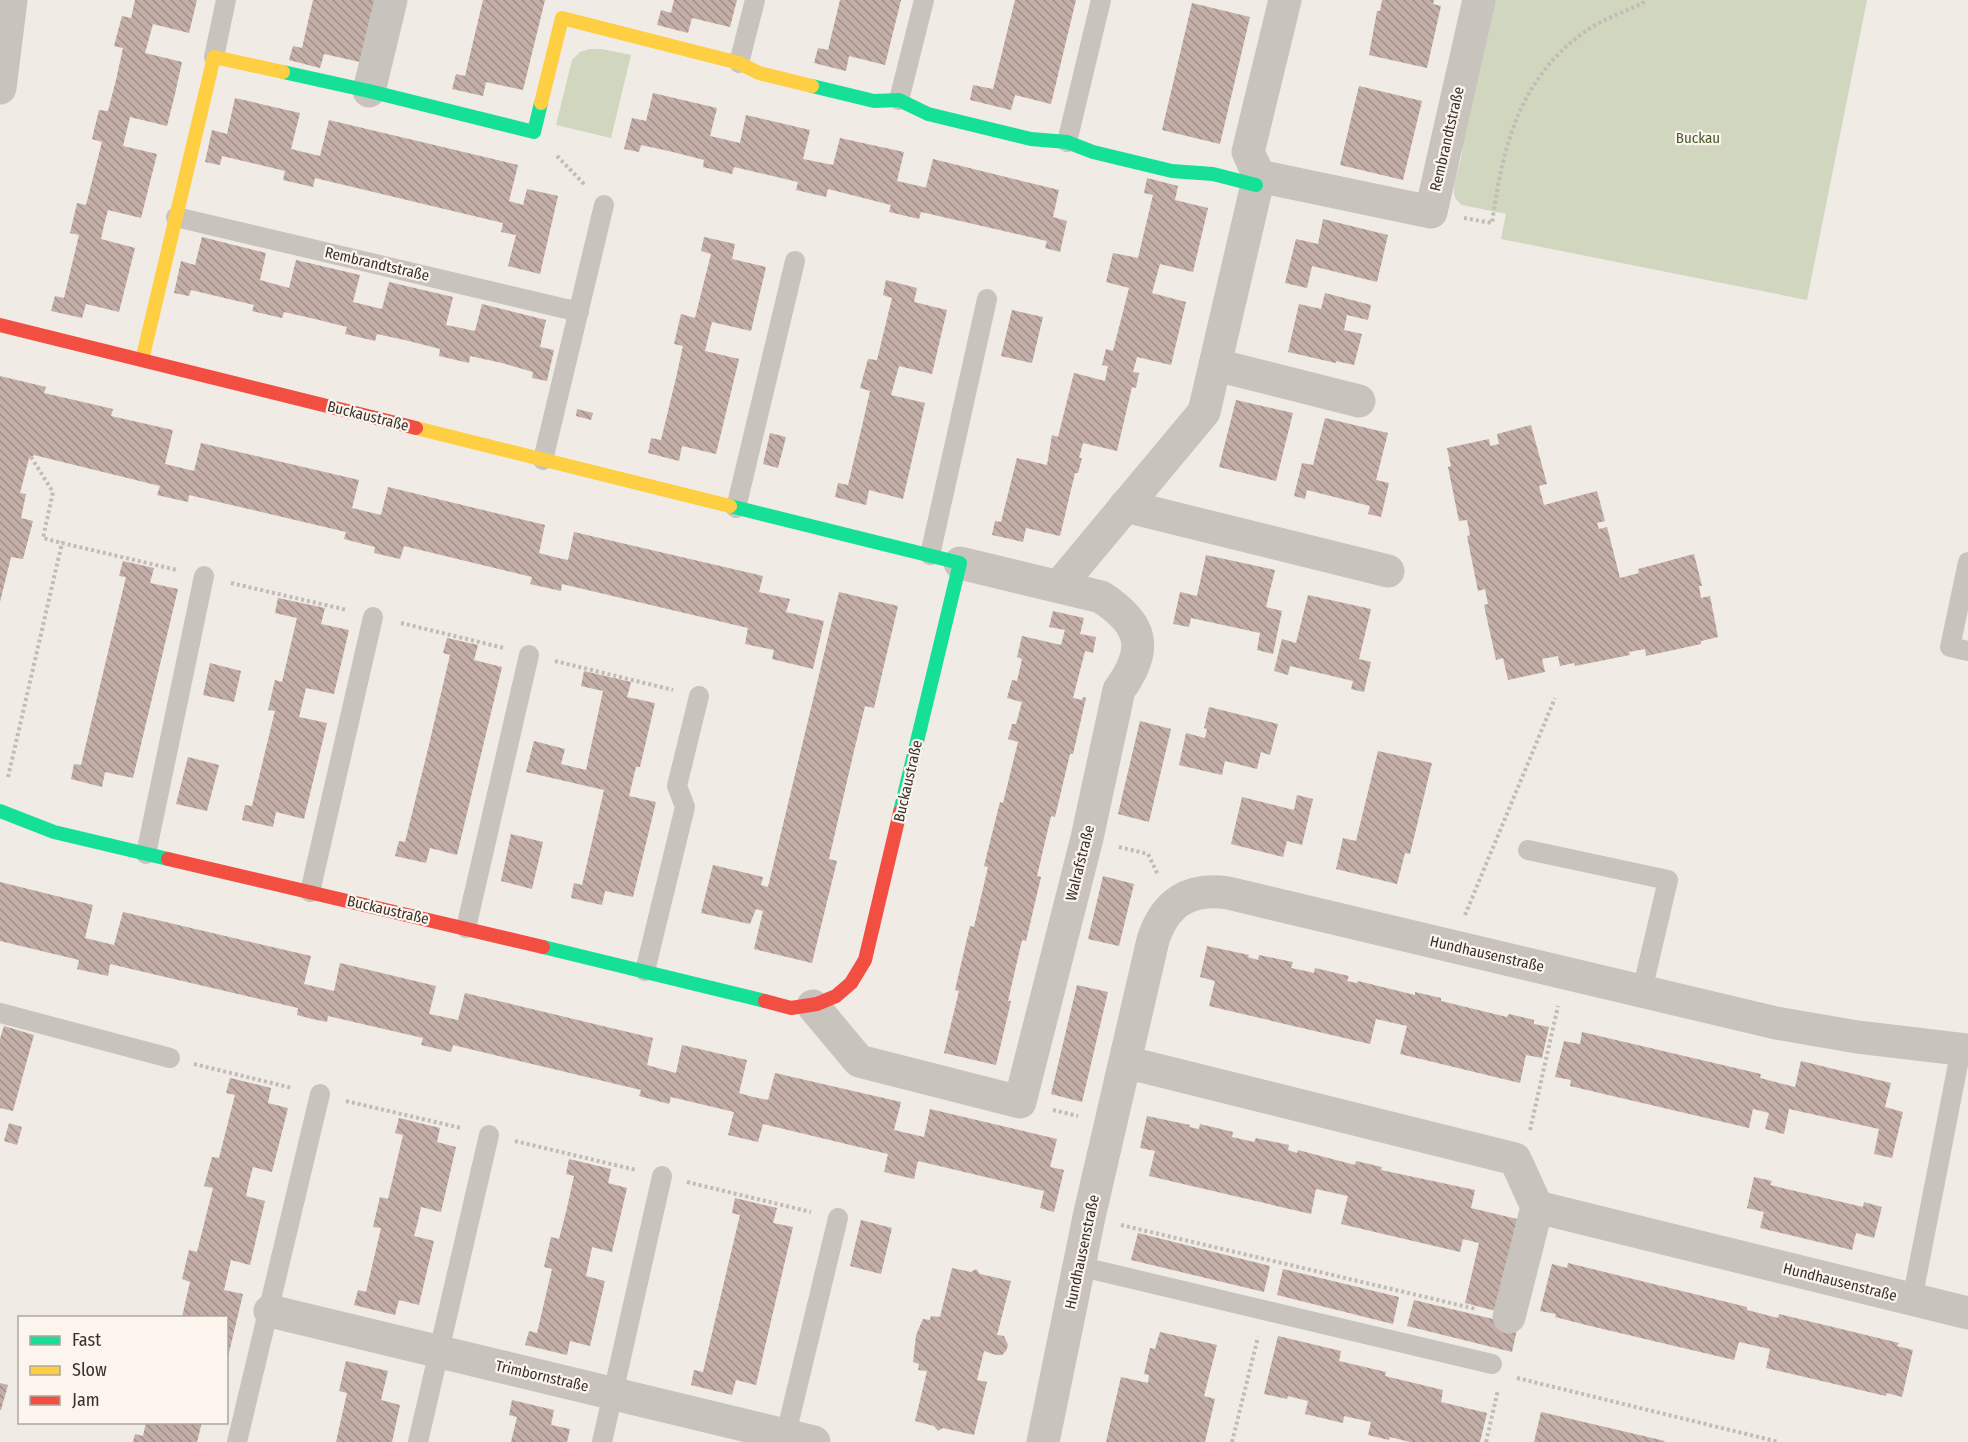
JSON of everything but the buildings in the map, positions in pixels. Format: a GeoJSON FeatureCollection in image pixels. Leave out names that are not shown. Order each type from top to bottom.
{"type":"FeatureCollection","features":[{"type":"Feature","properties":{"kind":"street"},"geometry":{"type":"LineString","coordinates":[[0,88],[11,0]]}},
{"type":"Feature","properties":{"kind":"street"},"geometry":{"type":"LineString","coordinates":[[369,91],[391,0]]}},
{"type":"Feature","properties":{"kind":"street"},"geometry":{"type":"LineString","coordinates":[[945,559],[1059,586],[1204,412],[1257,181],[1248,152],[1285,0]]}},
{"type":"Feature","properties":{"kind":"street","name":"Rembrandtstraße"},"geometry":{"type":"LineString","coordinates":[[534,132],[564,9],[740,63],[759,74],[874,101],[899,100],[928,114],[1031,139],[1067,142],[1093,152],[1172,171],[1213,174],[1431,212],[1479,0]]}},
{"type":"Feature","properties":{"kind":"street"},"geometry":{"type":"LineString","coordinates":[[142,360],[214,57],[369,91],[534,132]]}},
{"type":"Feature","properties":{"kind":"street","name":"Buckaustraße"},"geometry":{"type":"LineString","coordinates":[[0,325],[945,559],[865,960],[854,982],[836,998],[813,1005],[791,1008],[466,928],[54,832],[0,811]]}},
{"type":"Feature","properties":{"kind":"street"},"geometry":{"type":"LineString","coordinates":[[1216,365],[1359,401]]}},
{"type":"Feature","properties":{"kind":"street"},"geometry":{"type":"LineString","coordinates":[[1125,506],[1388,571]]}},
{"type":"Feature","properties":{"kind":"street","name":"Walrafstraße"},"geometry":{"type":"LineString","coordinates":[[1020,1102],[1087,838],[1119,690],[1132,672],[1138,646],[1134,627],[1120,609],[1101,597],[1059,586]]}},
{"type":"Feature","properties":{"kind":"street","name":"Hundhausenstraße"},"geometry":{"type":"LineString","coordinates":[[1043,1442],[1078,1266],[1153,940],[1160,921],[1182,898],[1198,892],[1228,893],[1817,1030],[1965,1050]]}},
{"type":"Feature","properties":{"kind":"street"},"geometry":{"type":"LineString","coordinates":[[813,1005],[859,1061],[1020,1102]]}},
{"type":"Feature","properties":{"kind":"street"},"geometry":{"type":"LineString","coordinates":[[1125,1062],[1515,1159],[1538,1207],[1509,1317]]}},
{"type":"Feature","properties":{"kind":"street","name":"Hundhausenstraße"},"geometry":{"type":"LineString","coordinates":[[1538,1207],[1968,1312]]}},
{"type":"Feature","properties":{"kind":"street","name":"Trimbornstraße"},"geometry":{"type":"LineString","coordinates":[[270,1311],[613,1393],[794,1440]]}},
{"type":"Feature","properties":{"kind":"lane"},"geometry":{"type":"LineString","coordinates":[[214,57],[226,0]]}},
{"type":"Feature","properties":{"kind":"lane"},"geometry":{"type":"LineString","coordinates":[[740,63],[755,0]]}},
{"type":"Feature","properties":{"kind":"lane"},"geometry":{"type":"LineString","coordinates":[[899,100],[924,0]]}},
{"type":"Feature","properties":{"kind":"lane"},"geometry":{"type":"LineString","coordinates":[[1067,142],[1101,0]]}},
{"type":"Feature","properties":{"kind":"lane"},"geometry":{"type":"LineString","coordinates":[[543,460],[604,204]]}},
{"type":"Feature","properties":{"kind":"lane","name":"Rembrandtstraße"},"geometry":{"type":"LineString","coordinates":[[176,217],[579,312]]}},
{"type":"Feature","properties":{"kind":"lane"},"geometry":{"type":"LineString","coordinates":[[736,508],[795,261]]}},
{"type":"Feature","properties":{"kind":"lane","name":"Buckaustraße"},"geometry":{"type":"LineString","coordinates":[[945,559],[987,299]]}},
{"type":"Feature","properties":{"kind":"lane"},"geometry":{"type":"LineString","coordinates":[[1968,562],[1950,647],[1968,651]]}},
{"type":"Feature","properties":{"kind":"lane"},"geometry":{"type":"LineString","coordinates":[[146,854],[204,576]]}},
{"type":"Feature","properties":{"kind":"lane"},"geometry":{"type":"LineString","coordinates":[[310,892],[373,617]]}},
{"type":"Feature","properties":{"kind":"lane"},"geometry":{"type":"LineString","coordinates":[[466,928],[529,654]]}},
{"type":"Feature","properties":{"kind":"lane"},"geometry":{"type":"LineString","coordinates":[[645,971],[685,807],[677,786],[699,696]]}},
{"type":"Feature","properties":{"kind":"lane"},"geometry":{"type":"LineString","coordinates":[[1528,850],[1668,880],[1642,991]]}},
{"type":"Feature","properties":{"kind":"lane"},"geometry":{"type":"LineString","coordinates":[[0,1013],[170,1058]]}},
{"type":"Feature","properties":{"kind":"lane"},"geometry":{"type":"LineString","coordinates":[[1912,1300],[1965,1050]]}},
{"type":"Feature","properties":{"kind":"lane"},"geometry":{"type":"LineString","coordinates":[[237,1442],[320,1094]]}},
{"type":"Feature","properties":{"kind":"lane"},"geometry":{"type":"LineString","coordinates":[[418,1442],[489,1135]]}},
{"type":"Feature","properties":{"kind":"lane"},"geometry":{"type":"LineString","coordinates":[[602,1442],[662,1176]]}},
{"type":"Feature","properties":{"kind":"lane"},"geometry":{"type":"LineString","coordinates":[[794,1440],[838,1218]]}},
{"type":"Feature","properties":{"kind":"lane"},"geometry":{"type":"LineString","coordinates":[[1078,1266],[1491,1364]]}},
{"type":"Feature","properties":{"kind":"path"},"geometry":{"type":"LineString","coordinates":[[1431,212],[1492,224],[1499,176],[1511,129],[1525,98],[1545,67],[1585,32],[1643,3],[1644,0]]}},
{"type":"Feature","properties":{"kind":"path"},"geometry":{"type":"LineString","coordinates":[[534,132],[604,204]]}},
{"type":"Feature","properties":{"kind":"path"},"geometry":{"type":"LineString","coordinates":[[31,457],[53,492],[44,538],[699,696]]}},
{"type":"Feature","properties":{"kind":"path"},"geometry":{"type":"LineString","coordinates":[[5,786],[62,543]]}},
{"type":"Feature","properties":{"kind":"path"},"geometry":{"type":"LineString","coordinates":[[1452,946],[1555,698]]}},
{"type":"Feature","properties":{"kind":"path"},"geometry":{"type":"LineString","coordinates":[[1087,838],[1148,854],[1172,906]]}},
{"type":"Feature","properties":{"kind":"path"},"geometry":{"type":"LineString","coordinates":[[1515,1159],[1528,1138],[1565,973]]}},
{"type":"Feature","properties":{"kind":"path"},"geometry":{"type":"LineString","coordinates":[[1020,1102],[1111,1124]]}},
{"type":"Feature","properties":{"kind":"path"},"geometry":{"type":"LineString","coordinates":[[1089,1217],[1509,1317]]}},
{"type":"Feature","properties":{"kind":"path"},"geometry":{"type":"LineString","coordinates":[[1232,1442],[1265,1310]]}},
{"type":"Feature","properties":{"kind":"path"},"geometry":{"type":"LineString","coordinates":[[1486,1442],[1499,1382],[1491,1364]]}},
{"type":"Feature","properties":{"kind":"path"},"geometry":{"type":"LineString","coordinates":[[1512,1377],[1779,1442]]}},
{"type":"Feature","properties":{"kind":"green space","name":"Buckau"},"geometry":{"type":"Polygon","coordinates":[[[1494,0],[1867,0],[1807,300],[1501,239],[1506,214],[1459,203],[1454,196],[1454,187],[1462,152],[1462,136],[1494,0]]]}},
{"type":"Feature","properties":{"kind":"green space"},"geometry":{"type":"Polygon","coordinates":[[[589,49],[631,55],[611,138],[556,125],[572,60],[580,52],[589,49]]]}},
{"type":"Feature","properties":{"kind":"traffic: fast"},"geometry":{"type":"LineString","coordinates":[[283,72],[534,132],[541,103]]}},
{"type":"Feature","properties":{"kind":"traffic: fast"},"geometry":{"type":"LineString","coordinates":[[812,86],[874,101],[899,100],[928,114],[1031,139],[1067,142],[1093,152],[1172,171],[1213,174],[1256,185]]}},
{"type":"Feature","properties":{"kind":"traffic: fast"},"geometry":{"type":"LineString","coordinates":[[730,506],[960,563],[900,812]]}},
{"type":"Feature","properties":{"kind":"traffic: fast"},"geometry":{"type":"LineString","coordinates":[[0,811],[54,832],[168,859]]}},
{"type":"Feature","properties":{"kind":"traffic: fast"},"geometry":{"type":"LineString","coordinates":[[543,947],[765,1001]]}},
{"type":"Feature","properties":{"kind":"traffic: slow"},"geometry":{"type":"LineString","coordinates":[[541,103],[562,18],[739,63],[759,73],[812,86]]}},
{"type":"Feature","properties":{"kind":"traffic: slow"},"geometry":{"type":"LineString","coordinates":[[142,360],[214,57],[283,72]]}},
{"type":"Feature","properties":{"kind":"traffic: slow"},"geometry":{"type":"LineString","coordinates":[[416,428],[730,506]]}},
{"type":"Feature","properties":{"kind":"traffic: jam"},"geometry":{"type":"LineString","coordinates":[[0,325],[416,428]]}},
{"type":"Feature","properties":{"kind":"traffic: jam"},"geometry":{"type":"LineString","coordinates":[[765,1001],[791,1008],[817,1004],[836,996],[851,983],[865,960],[900,812]]}},
{"type":"Feature","properties":{"kind":"traffic: jam"},"geometry":{"type":"LineString","coordinates":[[168,859],[543,947]]}}]}
